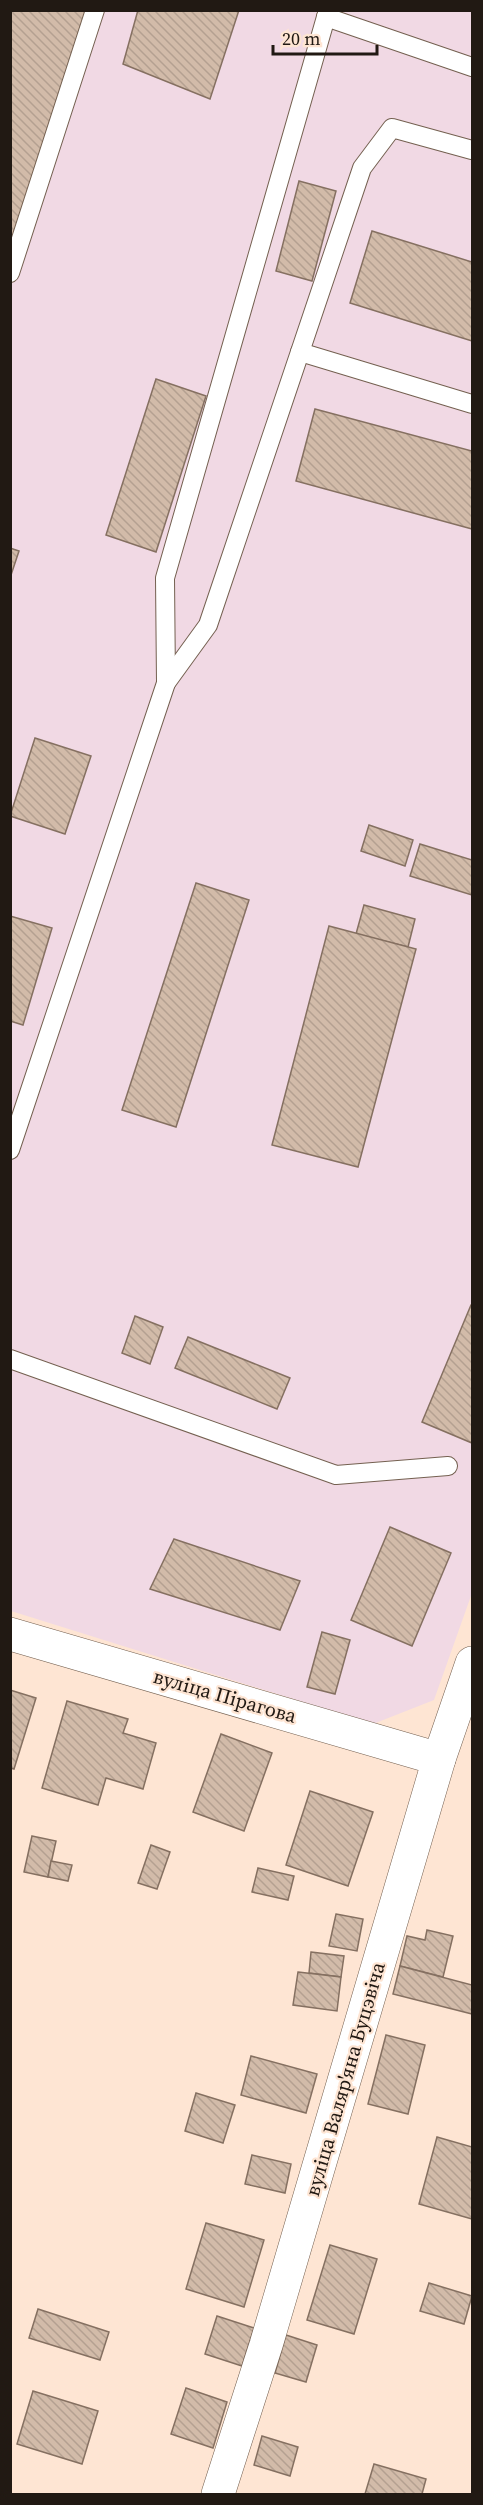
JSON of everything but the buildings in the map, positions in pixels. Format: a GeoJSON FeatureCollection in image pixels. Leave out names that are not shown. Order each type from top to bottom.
{"type":"FeatureCollection","features":[{"type":"Feature","properties":{"kind":"street","name":"вуліца Пірагова"},"geometry":{"type":"LineString","coordinates":[[10,1634],[439,1759]]}},
{"type":"Feature","properties":{"kind":"street","name":"вуліца Валяр'яна Буцэвіча"},"geometry":{"type":"LineString","coordinates":[[218,2494],[269,2334],[439,1759],[467,1696],[472,1663]]}},
{"type":"Feature","properties":{"kind":"lane"},"geometry":{"type":"LineString","coordinates":[[10,273],[95,10]]}},
{"type":"Feature","properties":{"kind":"lane"},"geometry":{"type":"LineString","coordinates":[[166,683],[165,578],[327,14],[472,67]]}},
{"type":"Feature","properties":{"kind":"lane"},"geometry":{"type":"LineString","coordinates":[[10,1150],[166,683],[208,625],[362,168],[392,128],[472,150]]}},
{"type":"Feature","properties":{"kind":"lane"},"geometry":{"type":"LineString","coordinates":[[300,352],[472,404]]}},
{"type":"Feature","properties":{"kind":"lane"},"geometry":{"type":"LineString","coordinates":[[10,1359],[336,1474],[448,1466]]}},
{"type":"Feature","properties":{"kind":"shaded area"},"geometry":{"type":"Polygon","coordinates":[[[11,11],[472,11],[472,1593],[434,1700],[373,1724],[11,1611],[11,11]]]}}]}
